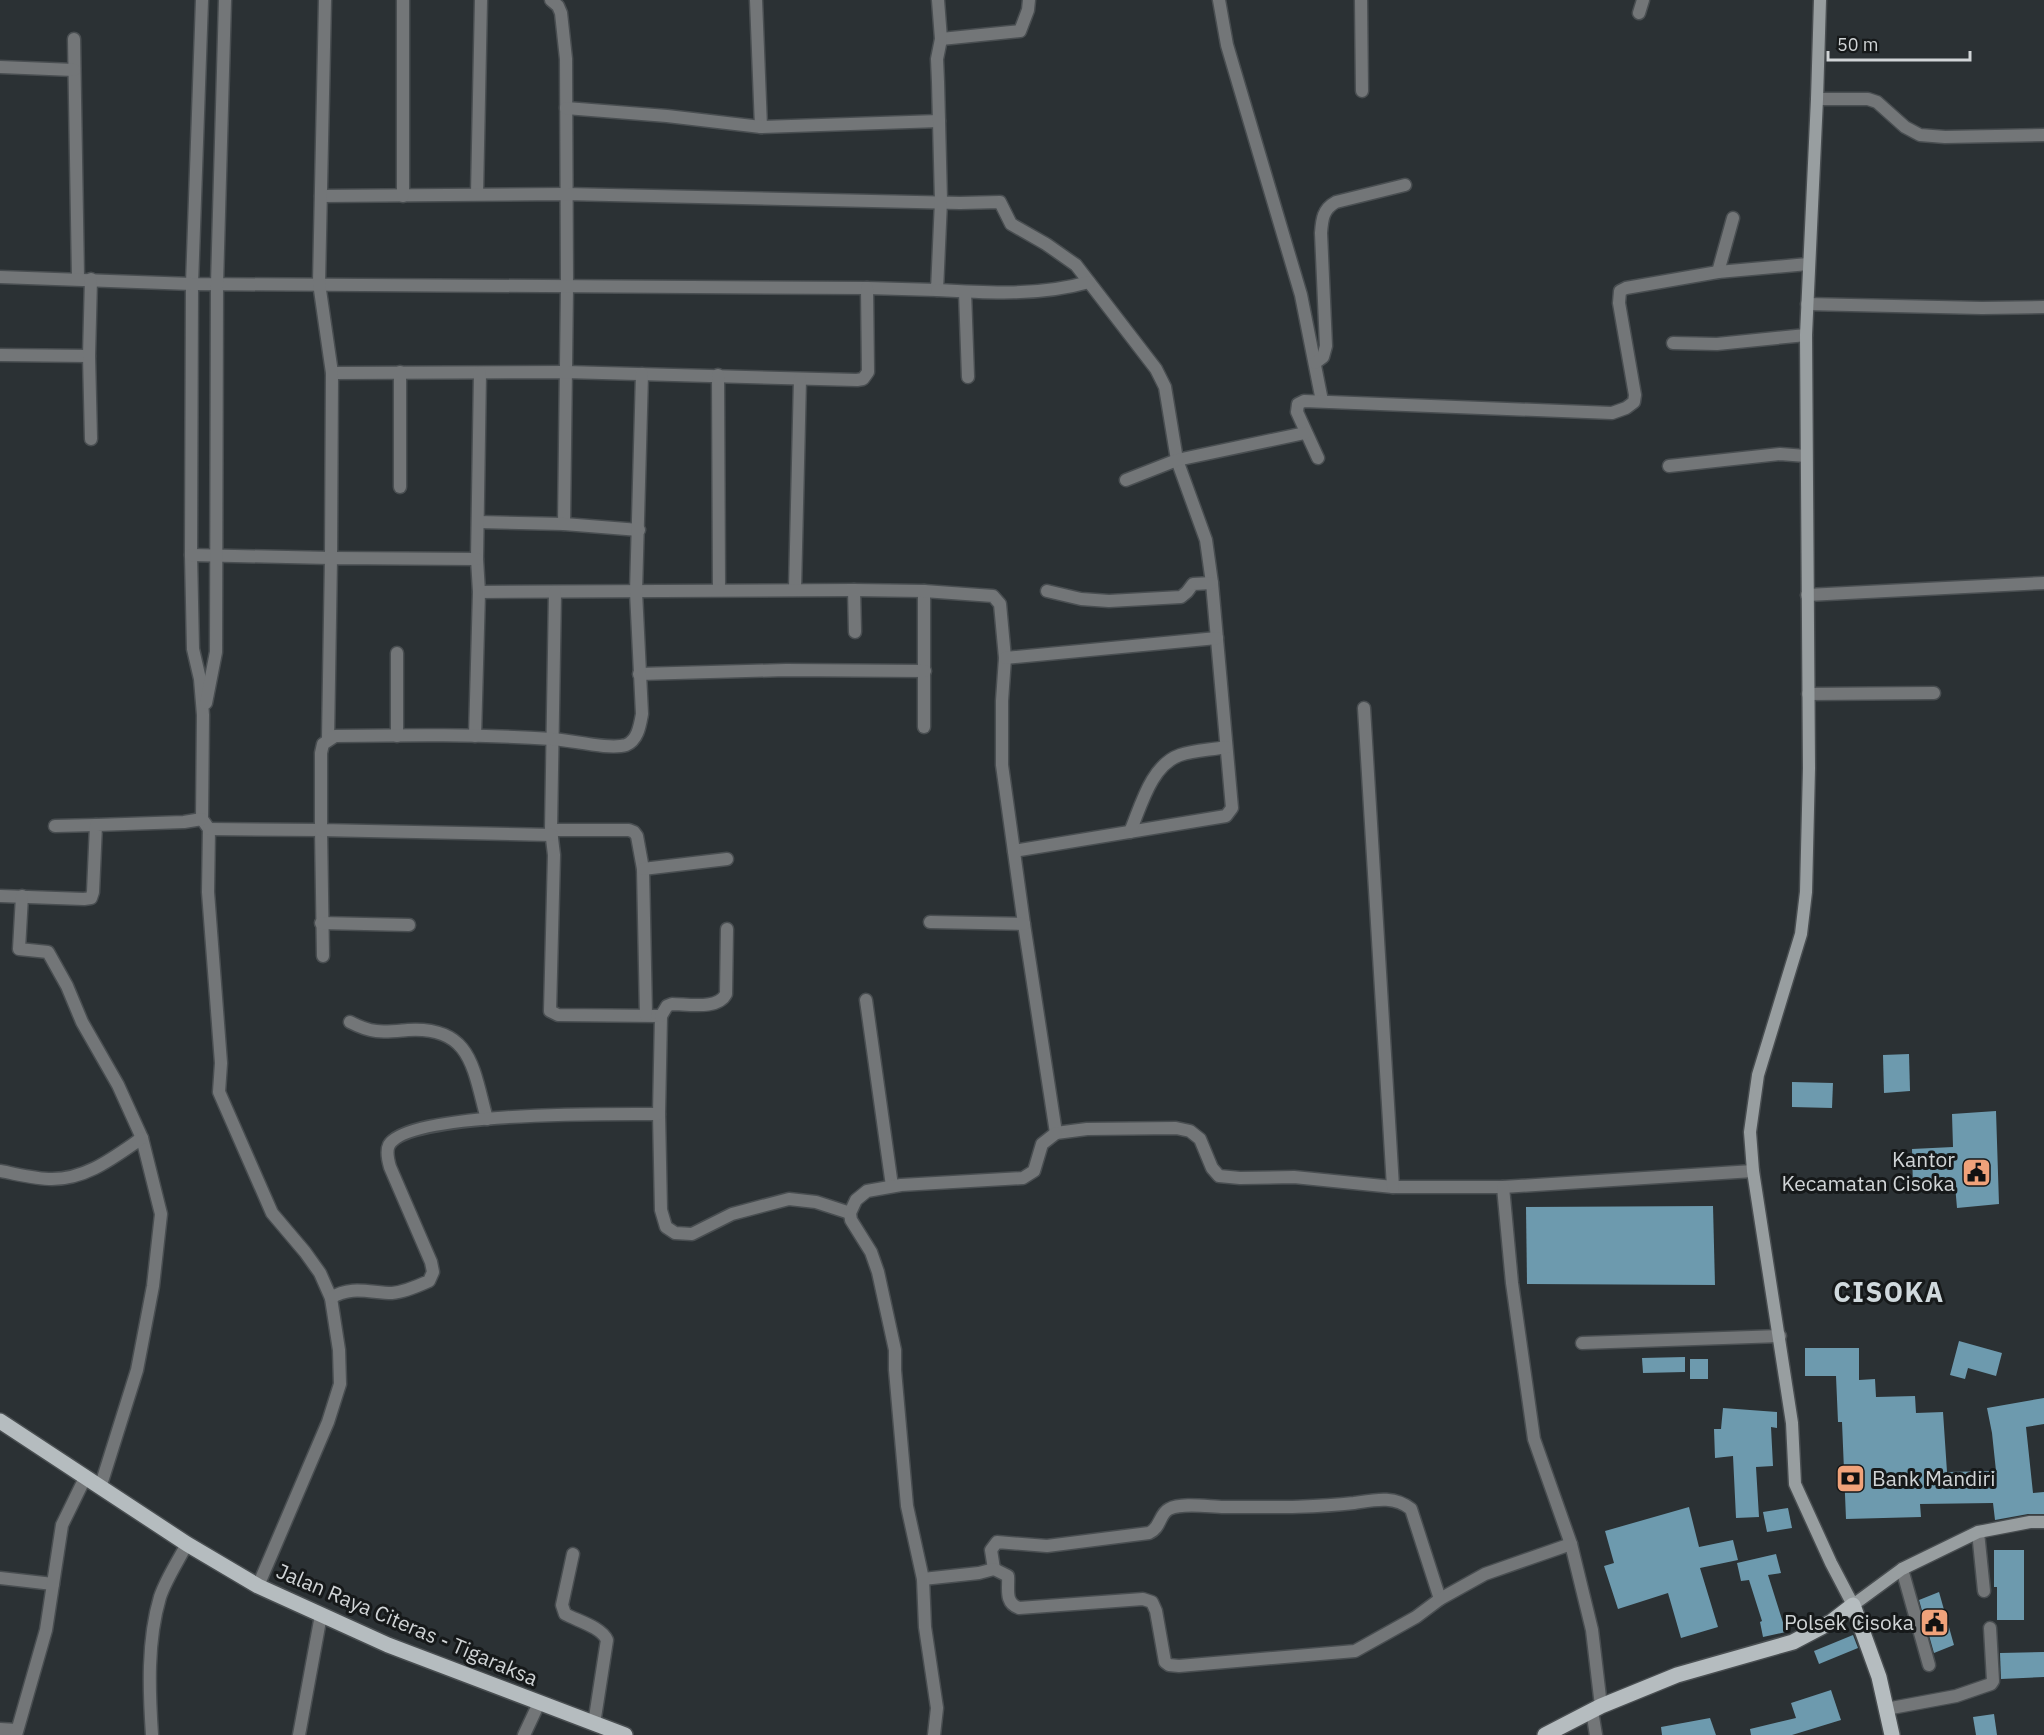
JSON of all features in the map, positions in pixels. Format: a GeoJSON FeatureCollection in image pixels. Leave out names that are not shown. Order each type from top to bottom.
{"type":"FeatureCollection","features":[{"type":"Feature","properties":{"kind":"main road","name":"Jalan Raya Citeras - Tigaraksa"},"geometry":{"type":"LineString","coordinates":[[0,1421],[187,1544],[258,1586],[388,1645],[625,1735]]}},
{"type":"Feature","properties":{"kind":"main road"},"geometry":{"type":"LineString","coordinates":[[1545,1735],[1596,1709],[1677,1675],[1793,1642],[1831,1622],[1853,1605],[1879,1677],[1892,1735]]}},
{"type":"Feature","properties":{"kind":"street"},"geometry":{"type":"LineString","coordinates":[[202,0],[192,284],[191,555],[193,649],[200,679],[203,715],[208,892],[221,1063],[219,1092],[272,1214],[320,1274],[331,1298],[339,1350],[340,1384],[328,1422],[258,1586]]}},
{"type":"Feature","properties":{"kind":"street"},"geometry":{"type":"LineString","coordinates":[[203,715],[216,651],[217,284],[225,0]]}},
{"type":"Feature","properties":{"kind":"street"},"geometry":{"type":"LineString","coordinates":[[326,0],[319,284],[332,373],[328,739]]}},
{"type":"Feature","properties":{"kind":"street"},"geometry":{"type":"LineString","coordinates":[[403,196],[404,0]]}},
{"type":"Feature","properties":{"kind":"street"},"geometry":{"type":"LineString","coordinates":[[477,194],[481,0]]}},
{"type":"Feature","properties":{"kind":"street"},"geometry":{"type":"LineString","coordinates":[[551,0],[558,6],[561,13],[566,59],[567,287],[564,524]]}},
{"type":"Feature","properties":{"kind":"street"},"geometry":{"type":"LineString","coordinates":[[756,0],[761,127]]}},
{"type":"Feature","properties":{"kind":"street"},"geometry":{"type":"LineString","coordinates":[[937,290],[941,201],[937,60],[941,39],[938,0]]}},
{"type":"Feature","properties":{"kind":"street"},"geometry":{"type":"LineString","coordinates":[[941,39],[1020,31],[1028,10],[1029,0]]}},
{"type":"Feature","properties":{"kind":"street"},"geometry":{"type":"LineString","coordinates":[[1219,0],[1227,45],[1301,295],[1322,401]]}},
{"type":"Feature","properties":{"kind":"street"},"geometry":{"type":"LineString","coordinates":[[1361,0],[1362,91]]}},
{"type":"Feature","properties":{"kind":"street"},"geometry":{"type":"LineString","coordinates":[[1639,13],[1643,0]]}},
{"type":"Feature","properties":{"kind":"street"},"geometry":{"type":"LineString","coordinates":[[1820,0],[1806,335],[1808,694],[1806,892],[1801,934],[1758,1075],[1750,1132],[1753,1171],[1792,1423],[1795,1484],[1853,1605],[1902,1569],[1978,1532],[2030,1522],[2044,1522]]}},
{"type":"Feature","properties":{"kind":"street"},"geometry":{"type":"LineString","coordinates":[[74,39],[91,439]]}},
{"type":"Feature","properties":{"kind":"street"},"geometry":{"type":"LineString","coordinates":[[0,67],[74,70]]}},
{"type":"Feature","properties":{"kind":"street"},"geometry":{"type":"LineString","coordinates":[[1817,99],[1868,99],[1877,102],[1905,127],[1920,135],[1945,137],[2044,135]]}},
{"type":"Feature","properties":{"kind":"street"},"geometry":{"type":"LineString","coordinates":[[566,108],[667,116],[761,127],[939,121]]}},
{"type":"Feature","properties":{"kind":"street"},"geometry":{"type":"LineString","coordinates":[[1315,363],[1323,357],[1326,346],[1321,233],[1322,218],[1327,207],[1336,202],[1405,185]]}},
{"type":"Feature","properties":{"kind":"street"},"geometry":{"type":"LineString","coordinates":[[321,196],[566,194],[1000,202],[1011,224],[1076,265],[1156,369],[1165,387],[1177,460],[1206,540],[1212,583],[1232,808],[1226,816],[1014,851]]}},
{"type":"Feature","properties":{"kind":"street"},"geometry":{"type":"LineString","coordinates":[[1718,272],[1734,218]]}},
{"type":"Feature","properties":{"kind":"street"},"geometry":{"type":"LineString","coordinates":[[1318,458],[1297,412],[1298,404],[1304,401],[1612,413],[1631,405],[1635,395],[1619,303],[1620,291],[1626,288],[1718,272],[1808,264]]}},
{"type":"Feature","properties":{"kind":"street"},"geometry":{"type":"LineString","coordinates":[[0,277],[192,284],[867,288],[965,292],[1033,292],[1069,288],[1089,282]]}},
{"type":"Feature","properties":{"kind":"street"},"geometry":{"type":"LineString","coordinates":[[332,373],[566,372],[857,381],[867,376],[869,347],[867,288]]}},
{"type":"Feature","properties":{"kind":"street"},"geometry":{"type":"LineString","coordinates":[[965,292],[968,377]]}},
{"type":"Feature","properties":{"kind":"street"},"geometry":{"type":"LineString","coordinates":[[1807,304],[1982,308],[2044,306]]}},
{"type":"Feature","properties":{"kind":"street"},"geometry":{"type":"LineString","coordinates":[[1673,343],[1717,344],[1806,335]]}},
{"type":"Feature","properties":{"kind":"street"},"geometry":{"type":"LineString","coordinates":[[0,354],[89,356]]}},
{"type":"Feature","properties":{"kind":"street"},"geometry":{"type":"LineString","coordinates":[[400,372],[400,487]]}},
{"type":"Feature","properties":{"kind":"street"},"geometry":{"type":"LineString","coordinates":[[475,736],[479,592],[477,559],[480,373]]}},
{"type":"Feature","properties":{"kind":"street"},"geometry":{"type":"LineString","coordinates":[[323,956],[321,753],[323,744],[328,739],[335,736],[475,736],[625,745],[634,739],[640,728],[642,714],[636,592],[642,374]]}},
{"type":"Feature","properties":{"kind":"street"},"geometry":{"type":"LineString","coordinates":[[718,375],[719,589]]}},
{"type":"Feature","properties":{"kind":"street"},"geometry":{"type":"LineString","coordinates":[[795,589],[800,379]]}},
{"type":"Feature","properties":{"kind":"street"},"geometry":{"type":"LineString","coordinates":[[1126,480],[1177,460],[1305,433]]}},
{"type":"Feature","properties":{"kind":"street"},"geometry":{"type":"LineString","coordinates":[[1669,466],[1780,454],[1806,456]]}},
{"type":"Feature","properties":{"kind":"street"},"geometry":{"type":"LineString","coordinates":[[478,522],[564,524],[639,530]]}},
{"type":"Feature","properties":{"kind":"street"},"geometry":{"type":"LineString","coordinates":[[191,555],[477,559]]}},
{"type":"Feature","properties":{"kind":"street"},"geometry":{"type":"LineString","coordinates":[[1047,591],[1081,599],[1132,600],[1176,597],[1184,595],[1193,584],[1212,583]]}},
{"type":"Feature","properties":{"kind":"street"},"geometry":{"type":"LineString","coordinates":[[1807,596],[2044,583]]}},
{"type":"Feature","properties":{"kind":"street"},"geometry":{"type":"LineString","coordinates":[[479,592],[795,589],[924,591],[993,596],[1000,604],[1005,658],[1002,765],[1056,1132]]}},
{"type":"Feature","properties":{"kind":"street"},"geometry":{"type":"LineString","coordinates":[[854,590],[855,632]]}},
{"type":"Feature","properties":{"kind":"street"},"geometry":{"type":"LineString","coordinates":[[924,591],[924,727]]}},
{"type":"Feature","properties":{"kind":"street"},"geometry":{"type":"LineString","coordinates":[[555,592],[551,832],[554,855],[550,1011],[558,1015],[661,1016]]}},
{"type":"Feature","properties":{"kind":"street"},"geometry":{"type":"LineString","coordinates":[[1005,658],[1217,638]]}},
{"type":"Feature","properties":{"kind":"street"},"geometry":{"type":"LineString","coordinates":[[397,653],[397,736]]}},
{"type":"Feature","properties":{"kind":"street"},"geometry":{"type":"LineString","coordinates":[[639,674],[786,670],[925,671]]}},
{"type":"Feature","properties":{"kind":"street"},"geometry":{"type":"LineString","coordinates":[[1808,694],[1934,693]]}},
{"type":"Feature","properties":{"kind":"street"},"geometry":{"type":"LineString","coordinates":[[1364,708],[1394,1187]]}},
{"type":"Feature","properties":{"kind":"street"},"geometry":{"type":"LineString","coordinates":[[1130,832],[1147,790],[1168,760],[1181,754],[1226,747]]}},
{"type":"Feature","properties":{"kind":"street"},"geometry":{"type":"LineString","coordinates":[[55,826],[184,822],[321,830],[634,832],[638,840],[643,869],[646,1015]]}},
{"type":"Feature","properties":{"kind":"street"},"geometry":{"type":"LineString","coordinates":[[0,896],[91,898],[96,825]]}},
{"type":"Feature","properties":{"kind":"street"},"geometry":{"type":"LineString","coordinates":[[643,869],[727,859]]}},
{"type":"Feature","properties":{"kind":"street"},"geometry":{"type":"LineString","coordinates":[[22,896],[19,949],[48,952],[67,987],[82,1023],[118,1085],[142,1138],[161,1214],[157,1258],[137,1370],[100,1488]]}},
{"type":"Feature","properties":{"kind":"street"},"geometry":{"type":"LineString","coordinates":[[930,922],[1024,924]]}},
{"type":"Feature","properties":{"kind":"street"},"geometry":{"type":"LineString","coordinates":[[321,923],[409,925]]}},
{"type":"Feature","properties":{"kind":"street"},"geometry":{"type":"LineString","coordinates":[[727,929],[725,997],[715,1004],[672,1004],[667,1006],[661,1016],[659,1114],[661,1210],[666,1227],[675,1233],[692,1234],[732,1214],[789,1199],[816,1202],[850,1213]]}},
{"type":"Feature","properties":{"kind":"street"},"geometry":{"type":"LineString","coordinates":[[866,1000],[892,1186]]}},
{"type":"Feature","properties":{"kind":"street"},"geometry":{"type":"LineString","coordinates":[[350,1022],[375,1032],[423,1029],[445,1034],[461,1045],[474,1072],[487,1119]]}},
{"type":"Feature","properties":{"kind":"street"},"geometry":{"type":"LineString","coordinates":[[331,1298],[339,1293],[355,1290],[395,1293],[429,1281],[433,1272],[431,1262],[390,1167],[389,1145],[396,1138],[432,1127],[487,1119],[555,1113],[659,1114]]}},
{"type":"Feature","properties":{"kind":"street"},"geometry":{"type":"LineString","coordinates":[[934,1735],[937,1707],[925,1627],[923,1579],[907,1506],[895,1350],[878,1272],[871,1252],[853,1226],[850,1213],[856,1200],[867,1191],[892,1186],[1023,1178],[1034,1171],[1042,1144],[1056,1132],[1087,1129],[1176,1128],[1190,1131],[1200,1139],[1212,1167],[1219,1176],[1240,1178],[1294,1178],[1394,1187],[1503,1186],[1753,1171]]}},
{"type":"Feature","properties":{"kind":"street"},"geometry":{"type":"LineString","coordinates":[[0,1171],[53,1179],[85,1172],[97,1168],[142,1138]]}},
{"type":"Feature","properties":{"kind":"street"},"geometry":{"type":"LineString","coordinates":[[1503,1186],[1512,1283],[1534,1439],[1571,1544],[1592,1630],[1596,1735]]}},
{"type":"Feature","properties":{"kind":"street"},"geometry":{"type":"LineString","coordinates":[[1582,1343],[1780,1336]]}},
{"type":"Feature","properties":{"kind":"street"},"geometry":{"type":"LineString","coordinates":[[0,1729],[16,1732],[46,1630],[62,1525],[85,1478]]}},
{"type":"Feature","properties":{"kind":"street"},"geometry":{"type":"LineString","coordinates":[[994,1569],[991,1550],[997,1542],[1047,1546],[1149,1533],[1158,1527],[1166,1511],[1173,1508],[1329,1506],[1385,1499],[1403,1502],[1411,1509],[1440,1599]]}},
{"type":"Feature","properties":{"kind":"street"},"geometry":{"type":"LineString","coordinates":[[1978,1532],[1984,1591]]}},
{"type":"Feature","properties":{"kind":"street"},"geometry":{"type":"LineString","coordinates":[[152,1735],[150,1704],[152,1641],[160,1598],[187,1544]]}},
{"type":"Feature","properties":{"kind":"street"},"geometry":{"type":"LineString","coordinates":[[923,1579],[994,1569],[1008,1576],[1009,1602],[1012,1606],[1019,1608],[1143,1599],[1152,1602],[1156,1611],[1163,1657],[1168,1665],[1173,1666],[1355,1651],[1416,1617],[1440,1599],[1485,1574],[1571,1544]]}},
{"type":"Feature","properties":{"kind":"street"},"geometry":{"type":"LineString","coordinates":[[573,1554],[562,1605],[563,1611],[599,1631],[605,1635],[607,1640],[594,1724]]}},
{"type":"Feature","properties":{"kind":"street"},"geometry":{"type":"LineString","coordinates":[[1902,1569],[1929,1665]]}},
{"type":"Feature","properties":{"kind":"street"},"geometry":{"type":"LineString","coordinates":[[0,1578],[54,1584]]}},
{"type":"Feature","properties":{"kind":"street"},"geometry":{"type":"LineString","coordinates":[[299,1735],[321,1615]]}},
{"type":"Feature","properties":{"kind":"street"},"geometry":{"type":"LineString","coordinates":[[1886,1709],[1956,1696],[1992,1684],[1990,1628]]}},
{"type":"Feature","properties":{"kind":"street"},"geometry":{"type":"LineString","coordinates":[[524,1735],[539,1703]]}},
{"type":"Feature","properties":{"kind":"building"},"geometry":{"type":"Polygon","coordinates":[[[1909,1054],[1910,1091],[1884,1093],[1883,1055],[1909,1054]]]}},
{"type":"Feature","properties":{"kind":"building"},"geometry":{"type":"Polygon","coordinates":[[[1792,1082],[1833,1083],[1832,1108],[1792,1107],[1792,1082]]]}},
{"type":"Feature","properties":{"kind":"building","name":"Kantor Kecamatan Cisoka"},"geometry":{"type":"Polygon","coordinates":[[[1996,1111],[1999,1204],[1957,1208],[1955,1185],[1913,1188],[1912,1149],[1953,1147],[1952,1114],[1996,1111]]]}},
{"type":"Feature","properties":{"kind":"building"},"geometry":{"type":"Polygon","coordinates":[[[1713,1206],[1715,1285],[1527,1284],[1526,1207],[1713,1206]]]}},
{"type":"Feature","properties":{"kind":"building"},"geometry":{"type":"Polygon","coordinates":[[[1959,1341],[2002,1353],[1996,1376],[1968,1368],[1965,1379],[1950,1375],[1959,1341]]]}},
{"type":"Feature","properties":{"kind":"building"},"geometry":{"type":"Polygon","coordinates":[[[1805,1348],[1859,1348],[1859,1380],[1875,1379],[1876,1397],[1915,1396],[1916,1413],[1943,1412],[1947,1472],[1996,1471],[1987,1408],[2044,1398],[2044,1424],[2026,1427],[2033,1493],[2044,1492],[2044,1514],[2028,1514],[1995,1520],[1993,1503],[1920,1504],[1921,1517],[1846,1519],[1842,1422],[1838,1422],[1836,1376],[1805,1376],[1805,1348]]]}},
{"type":"Feature","properties":{"kind":"building"},"geometry":{"type":"Polygon","coordinates":[[[1685,1357],[1685,1372],[1643,1373],[1642,1358],[1685,1357]]]}},
{"type":"Feature","properties":{"kind":"building"},"geometry":{"type":"Polygon","coordinates":[[[1690,1359],[1708,1359],[1708,1379],[1690,1379],[1690,1359]]]}},
{"type":"Feature","properties":{"kind":"building"},"geometry":{"type":"Polygon","coordinates":[[[1723,1408],[1777,1412],[1777,1428],[1771,1427],[1773,1466],[1756,1467],[1759,1517],[1736,1518],[1733,1456],[1715,1458],[1714,1429],[1721,1429],[1723,1408]]]}},
{"type":"Feature","properties":{"kind":"building"},"geometry":{"type":"Polygon","coordinates":[[[1689,1507],[1699,1547],[1733,1540],[1738,1560],[1700,1568],[1718,1627],[1681,1638],[1668,1593],[1618,1609],[1604,1566],[1614,1563],[1605,1531],[1689,1507]]]}},
{"type":"Feature","properties":{"kind":"building"},"geometry":{"type":"Polygon","coordinates":[[[1788,1508],[1792,1528],[1767,1532],[1763,1512],[1788,1508]]]}},
{"type":"Feature","properties":{"kind":"building"},"geometry":{"type":"Polygon","coordinates":[[[1994,1550],[2024,1550],[2024,1620],[1997,1620],[1994,1550]]]}},
{"type":"Feature","properties":{"kind":"building"},"geometry":{"type":"Polygon","coordinates":[[[1776,1554],[1781,1573],[1768,1575],[1786,1632],[1763,1637],[1760,1622],[1762,1621],[1749,1580],[1741,1581],[1737,1563],[1776,1554]]]}},
{"type":"Feature","properties":{"kind":"building","name":"Polsek Cisoka"},"geometry":{"type":"Polygon","coordinates":[[[1939,1592],[1954,1645],[1934,1653],[1919,1600],[1939,1592]]]}},
{"type":"Feature","properties":{"kind":"building"},"geometry":{"type":"Polygon","coordinates":[[[1853,1635],[1858,1648],[1819,1664],[1814,1651],[1853,1635]]]}},
{"type":"Feature","properties":{"kind":"building"},"geometry":{"type":"Polygon","coordinates":[[[2044,1652],[2044,1677],[2001,1679],[2000,1653],[2044,1652]]]}},
{"type":"Feature","properties":{"kind":"building"},"geometry":{"type":"Polygon","coordinates":[[[1831,1690],[1841,1720],[1792,1735],[1751,1735],[1750,1729],[1796,1718],[1791,1703],[1831,1690]]]}},
{"type":"Feature","properties":{"kind":"building"},"geometry":{"type":"Polygon","coordinates":[[[1994,1714],[1997,1735],[1976,1735],[1973,1717],[1994,1714]]]}},
{"type":"Feature","properties":{"kind":"building"},"geometry":{"type":"Polygon","coordinates":[[[1710,1718],[1716,1735],[1662,1735],[1661,1727],[1710,1718]]]}},
{"type":"Feature","properties":{"kind":"place","name":"Kantor Kecamatan Cisoka"},"geometry":{"type":"Point","coordinates":[1976,1172]}},
{"type":"Feature","properties":{"kind":"place","name":"Bank Mandiri"},"geometry":{"type":"Point","coordinates":[1851,1479]}},
{"type":"Feature","properties":{"kind":"place","name":"Polsek Cisoka"},"geometry":{"type":"Point","coordinates":[1935,1623]}},
{"type":"Feature","properties":{"kind":"district","name":"CISOKA"},"geometry":{"type":"Point","coordinates":[1889,1293]}}]}
